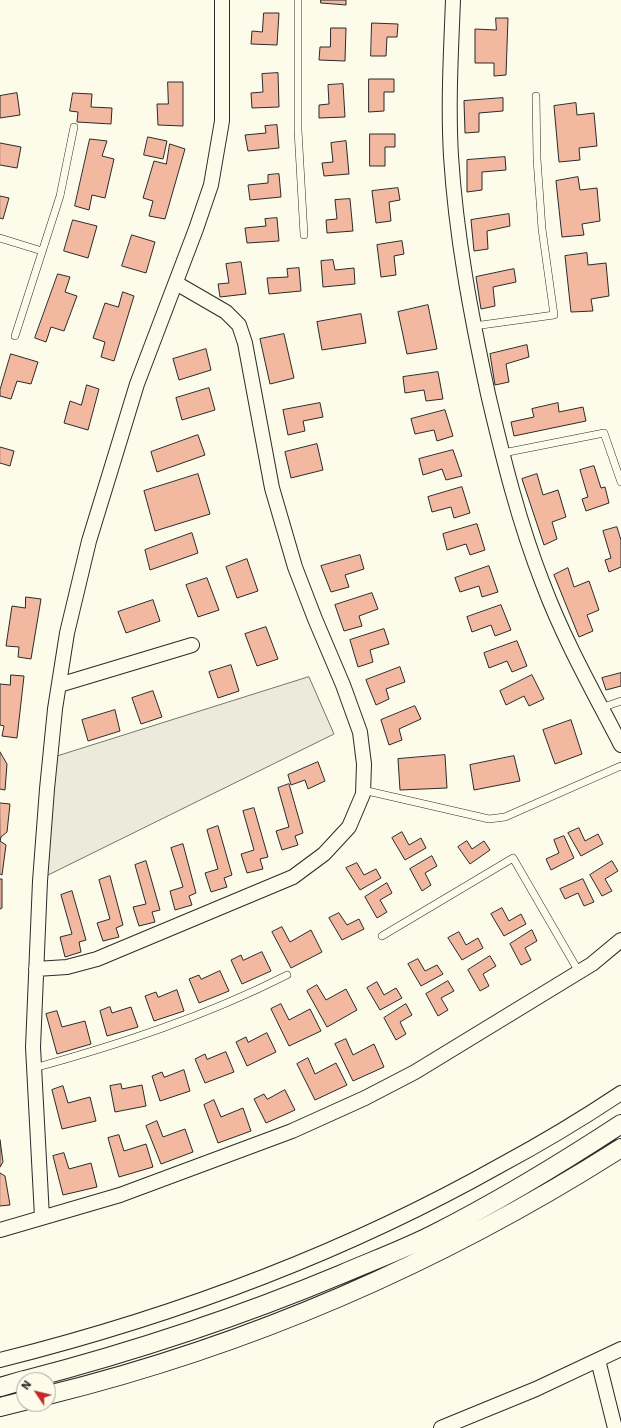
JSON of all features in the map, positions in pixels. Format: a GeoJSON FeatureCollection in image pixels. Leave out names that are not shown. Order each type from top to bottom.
{"type":"FeatureCollection","features":[{"type":"Feature","properties":{"kind":"street"},"geometry":{"type":"LineString","coordinates":[[42,1217],[34,1068],[36,969],[47,789],[59,685],[67,633],[90,541],[137,384],[176,283],[211,185],[222,121],[222,0]]}},
{"type":"Feature","properties":{"kind":"street"},"geometry":{"type":"LineString","coordinates":[[453,0],[450,64],[451,155],[460,246],[474,326],[503,454],[519,514],[543,585],[574,654],[621,745]]}},
{"type":"Feature","properties":{"kind":"street"},"geometry":{"type":"LineString","coordinates":[[36,969],[67,967],[98,959],[293,877],[324,854],[349,827],[363,794],[364,764],[360,732],[295,567],[274,495],[258,424],[245,343],[239,325],[226,312],[176,283]]}},
{"type":"Feature","properties":{"kind":"street"},"geometry":{"type":"LineString","coordinates":[[59,685],[192,645]]}},
{"type":"Feature","properties":{"kind":"street"},"geometry":{"type":"LineString","coordinates":[[0,1230],[120,1195],[299,1128],[415,1072],[592,964],[621,940]]}},
{"type":"Feature","properties":{"kind":"street"},"geometry":{"type":"LineString","coordinates":[[0,1360],[74,1342],[179,1309],[259,1280],[370,1233],[473,1181],[592,1113],[621,1093]]}},
{"type":"Feature","properties":{"kind":"street"},"geometry":{"type":"LineString","coordinates":[[54,1372],[133,1350],[236,1315],[304,1290],[391,1253],[431,1235],[485,1207],[558,1165],[621,1124]]}},
{"type":"Feature","properties":{"kind":"street"},"geometry":{"type":"LineString","coordinates":[[56,1393],[174,1358],[339,1298],[474,1233],[534,1200],[621,1148]]}},
{"type":"Feature","properties":{"kind":"street"},"geometry":{"type":"LineString","coordinates":[[441,1428],[536,1389],[621,1349]]}},
{"type":"Feature","properties":{"kind":"street"},"geometry":{"type":"LineString","coordinates":[[598,1360],[615,1428]]}},
{"type":"Feature","properties":{"kind":"street"},"geometry":{"type":"LineString","coordinates":[[0,1387],[16,1383]]}},
{"type":"Feature","properties":{"kind":"street"},"geometry":{"type":"LineString","coordinates":[[0,1407],[16,1403]]}},
{"type":"Feature","properties":{"kind":"lane"},"geometry":{"type":"LineString","coordinates":[[298,0],[298,130],[304,235]]}},
{"type":"Feature","properties":{"kind":"lane"},"geometry":{"type":"LineString","coordinates":[[474,326],[554,315],[542,229],[537,158],[536,96]]}},
{"type":"Feature","properties":{"kind":"lane"},"geometry":{"type":"LineString","coordinates":[[15,336],[60,196],[74,127]]}},
{"type":"Feature","properties":{"kind":"lane"},"geometry":{"type":"LineString","coordinates":[[0,238],[42,251]]}},
{"type":"Feature","properties":{"kind":"lane"},"geometry":{"type":"LineString","coordinates":[[503,454],[604,433],[621,482]]}},
{"type":"Feature","properties":{"kind":"lane"},"geometry":{"type":"LineString","coordinates":[[601,708],[621,701]]}},
{"type":"Feature","properties":{"kind":"lane"},"geometry":{"type":"LineString","coordinates":[[363,790],[489,818],[505,817],[621,766]]}},
{"type":"Feature","properties":{"kind":"lane"},"geometry":{"type":"LineString","coordinates":[[382,936],[513,858],[579,972]]}},
{"type":"Feature","properties":{"kind":"lane"},"geometry":{"type":"LineString","coordinates":[[34,1068],[189,1020],[241,998],[286,975]]}},
{"type":"Feature","properties":{"kind":"shaded area"},"geometry":{"type":"Polygon","coordinates":[[[309,677],[334,734],[42,878],[55,757],[309,677]]]}},
{"type":"Feature","properties":{"kind":"building"},"geometry":{"type":"Polygon","coordinates":[[[321,0],[346,0],[346,5],[321,3],[321,0]]]}},
{"type":"Feature","properties":{"kind":"building"},"geometry":{"type":"Polygon","coordinates":[[[264,13],[279,13],[277,45],[251,44],[252,31],[262,32],[264,13]]]}},
{"type":"Feature","properties":{"kind":"building"},"geometry":{"type":"Polygon","coordinates":[[[496,18],[508,18],[506,75],[494,76],[494,63],[475,63],[475,29],[496,30],[496,18]]]}},
{"type":"Feature","properties":{"kind":"building"},"geometry":{"type":"Polygon","coordinates":[[[372,23],[398,24],[397,37],[387,37],[386,56],[371,56],[372,23]]]}},
{"type":"Feature","properties":{"kind":"building"},"geometry":{"type":"Polygon","coordinates":[[[331,28],[346,28],[345,61],[319,60],[320,47],[330,47],[331,28]]]}},
{"type":"Feature","properties":{"kind":"building"},"geometry":{"type":"Polygon","coordinates":[[[278,73],[279,107],[252,108],[251,93],[263,92],[262,74],[278,73]]]}},
{"type":"Feature","properties":{"kind":"building"},"geometry":{"type":"Polygon","coordinates":[[[369,79],[394,79],[394,92],[384,92],[384,111],[369,112],[369,79]]]}},
{"type":"Feature","properties":{"kind":"building"},"geometry":{"type":"Polygon","coordinates":[[[168,82],[183,82],[183,126],[158,125],[157,104],[168,104],[168,82]]]}},
{"type":"Feature","properties":{"kind":"building"},"geometry":{"type":"Polygon","coordinates":[[[343,84],[345,117],[319,118],[319,105],[329,104],[328,85],[343,84]]]}},
{"type":"Feature","properties":{"kind":"building"},"geometry":{"type":"Polygon","coordinates":[[[17,93],[20,115],[0,118],[0,96],[17,93]]]}},
{"type":"Feature","properties":{"kind":"building"},"geometry":{"type":"Polygon","coordinates":[[[73,93],[92,94],[91,107],[112,108],[111,124],[77,122],[78,112],[70,111],[73,93]]]}},
{"type":"Feature","properties":{"kind":"building"},"geometry":{"type":"Polygon","coordinates":[[[503,98],[503,111],[479,113],[479,132],[465,133],[464,101],[503,98]]]}},
{"type":"Feature","properties":{"kind":"building"},"geometry":{"type":"Polygon","coordinates":[[[576,103],[577,115],[594,113],[597,146],[579,148],[580,160],[559,162],[554,106],[576,103]]]}},
{"type":"Feature","properties":{"kind":"building"},"geometry":{"type":"Polygon","coordinates":[[[277,125],[279,148],[248,151],[245,135],[266,133],[265,126],[277,125]]]}},
{"type":"Feature","properties":{"kind":"building"},"geometry":{"type":"Polygon","coordinates":[[[370,134],[395,134],[395,147],[385,147],[385,166],[370,166],[370,134]]]}},
{"type":"Feature","properties":{"kind":"building"},"geometry":{"type":"Polygon","coordinates":[[[148,137],[167,141],[163,159],[144,155],[148,137]]]}},
{"type":"Feature","properties":{"kind":"building"},"geometry":{"type":"Polygon","coordinates":[[[90,139],[107,141],[102,156],[114,159],[105,198],[92,195],[89,210],[75,206],[90,139]]]}},
{"type":"Feature","properties":{"kind":"building"},"geometry":{"type":"Polygon","coordinates":[[[346,141],[349,174],[324,176],[322,163],[333,162],[331,143],[346,141]]]}},
{"type":"Feature","properties":{"kind":"building"},"geometry":{"type":"Polygon","coordinates":[[[0,143],[21,147],[17,168],[0,165],[0,143]]]}},
{"type":"Feature","properties":{"kind":"building"},"geometry":{"type":"Polygon","coordinates":[[[170,144],[185,149],[165,219],[149,216],[153,201],[143,198],[154,161],[166,164],[170,144]]]}},
{"type":"Feature","properties":{"kind":"building"},"geometry":{"type":"Polygon","coordinates":[[[505,157],[506,170],[482,172],[482,190],[467,192],[467,160],[505,157]]]}},
{"type":"Feature","properties":{"kind":"building"},"geometry":{"type":"Polygon","coordinates":[[[279,174],[281,197],[250,200],[248,185],[268,183],[268,175],[279,174]]]}},
{"type":"Feature","properties":{"kind":"building"},"geometry":{"type":"Polygon","coordinates":[[[578,177],[580,190],[597,188],[600,221],[582,224],[584,235],[562,237],[556,181],[578,177]]]}},
{"type":"Feature","properties":{"kind":"building"},"geometry":{"type":"Polygon","coordinates":[[[398,188],[400,200],[389,202],[391,221],[376,223],[372,191],[398,188]]]}},
{"type":"Feature","properties":{"kind":"building"},"geometry":{"type":"Polygon","coordinates":[[[0,196],[9,198],[3,219],[0,218],[0,196]]]}},
{"type":"Feature","properties":{"kind":"building"},"geometry":{"type":"Polygon","coordinates":[[[350,199],[353,231],[327,233],[326,220],[337,219],[335,200],[350,199]]]}},
{"type":"Feature","properties":{"kind":"building"},"geometry":{"type":"Polygon","coordinates":[[[509,214],[510,226],[487,231],[488,249],[474,251],[471,220],[509,214]]]}},
{"type":"Feature","properties":{"kind":"building"},"geometry":{"type":"Polygon","coordinates":[[[277,218],[279,241],[247,243],[245,228],[266,226],[265,219],[277,218]]]}},
{"type":"Feature","properties":{"kind":"building"},"geometry":{"type":"Polygon","coordinates":[[[73,220],[97,226],[88,258],[64,251],[73,220]]]}},
{"type":"Feature","properties":{"kind":"building"},"geometry":{"type":"Polygon","coordinates":[[[132,235],[155,242],[146,273],[122,266],[132,235]]]}},
{"type":"Feature","properties":{"kind":"building"},"geometry":{"type":"Polygon","coordinates":[[[402,241],[404,254],[394,256],[396,275],[381,277],[377,245],[402,241]]]}},
{"type":"Feature","properties":{"kind":"building"},"geometry":{"type":"Polygon","coordinates":[[[587,253],[588,265],[606,263],[609,296],[591,299],[593,311],[571,312],[565,256],[587,253]]]}},
{"type":"Feature","properties":{"kind":"building"},"geometry":{"type":"Polygon","coordinates":[[[333,260],[335,270],[354,268],[355,284],[323,287],[321,261],[333,260]]]}},
{"type":"Feature","properties":{"kind":"building"},"geometry":{"type":"Polygon","coordinates":[[[241,262],[246,294],[220,297],[218,284],[229,283],[226,264],[241,262]]]}},
{"type":"Feature","properties":{"kind":"building"},"geometry":{"type":"Polygon","coordinates":[[[299,268],[301,291],[269,294],[267,278],[288,277],[287,269],[299,268]]]}},
{"type":"Feature","properties":{"kind":"building"},"geometry":{"type":"Polygon","coordinates":[[[514,269],[516,282],[493,287],[495,306],[481,309],[476,277],[514,269]]]}},
{"type":"Feature","properties":{"kind":"building"},"geometry":{"type":"Polygon","coordinates":[[[58,274],[70,277],[65,292],[77,296],[64,331],[51,327],[46,342],[35,338],[58,274]]]}},
{"type":"Feature","properties":{"kind":"building"},"geometry":{"type":"Polygon","coordinates":[[[123,292],[134,296],[114,361],[101,357],[105,342],[93,338],[105,303],[118,307],[123,292]]]}},
{"type":"Feature","properties":{"kind":"building"},"geometry":{"type":"Polygon","coordinates":[[[428,305],[437,349],[407,354],[398,312],[428,305]]]}},
{"type":"Feature","properties":{"kind":"building"},"geometry":{"type":"Polygon","coordinates":[[[361,314],[366,343],[322,350],[317,322],[361,314]]]}},
{"type":"Feature","properties":{"kind":"building"},"geometry":{"type":"Polygon","coordinates":[[[284,334],[294,378],[270,384],[260,339],[284,334]]]}},
{"type":"Feature","properties":{"kind":"building"},"geometry":{"type":"Polygon","coordinates":[[[527,345],[529,357],[506,364],[509,382],[495,385],[490,354],[527,345]]]}},
{"type":"Feature","properties":{"kind":"building"},"geometry":{"type":"Polygon","coordinates":[[[206,349],[211,370],[179,380],[173,359],[206,349]]]}},
{"type":"Feature","properties":{"kind":"building"},"geometry":{"type":"Polygon","coordinates":[[[11,354],[38,362],[31,384],[17,381],[11,399],[0,396],[0,390],[11,354]]]}},
{"type":"Feature","properties":{"kind":"building"},"geometry":{"type":"Polygon","coordinates":[[[438,372],[443,399],[426,401],[424,390],[405,393],[403,377],[438,372]]]}},
{"type":"Feature","properties":{"kind":"building"},"geometry":{"type":"Polygon","coordinates":[[[87,385],[99,389],[88,430],[64,423],[70,401],[81,405],[87,385]]]}},
{"type":"Feature","properties":{"kind":"building"},"geometry":{"type":"Polygon","coordinates":[[[209,388],[215,410],[182,420],[176,398],[209,388]]]}},
{"type":"Feature","properties":{"kind":"building"},"geometry":{"type":"Polygon","coordinates":[[[320,403],[323,417],[303,421],[305,431],[288,435],[283,410],[320,403]]]}},
{"type":"Feature","properties":{"kind":"building"},"geometry":{"type":"Polygon","coordinates":[[[558,403],[559,412],[583,407],[586,421],[514,436],[511,422],[534,417],[532,409],[558,403]]]}},
{"type":"Feature","properties":{"kind":"building"},"geometry":{"type":"Polygon","coordinates":[[[445,410],[453,436],[437,441],[434,430],[415,434],[411,419],[445,410]]]}},
{"type":"Feature","properties":{"kind":"building"},"geometry":{"type":"Polygon","coordinates":[[[198,435],[205,455],[157,472],[151,452],[198,435]]]}},
{"type":"Feature","properties":{"kind":"building"},"geometry":{"type":"Polygon","coordinates":[[[317,444],[323,470],[291,478],[285,452],[317,444]]]}},
{"type":"Feature","properties":{"kind":"building"},"geometry":{"type":"Polygon","coordinates":[[[0,447],[14,451],[10,466],[0,463],[0,447]]]}},
{"type":"Feature","properties":{"kind":"building"},"geometry":{"type":"Polygon","coordinates":[[[453,450],[462,476],[446,480],[442,469],[423,475],[419,459],[453,450]]]}},
{"type":"Feature","properties":{"kind":"building"},"geometry":{"type":"Polygon","coordinates":[[[594,466],[601,488],[605,487],[609,503],[586,511],[582,499],[588,497],[580,470],[594,466]]]}},
{"type":"Feature","properties":{"kind":"building"},"geometry":{"type":"Polygon","coordinates":[[[198,474],[210,514],[155,531],[144,491],[198,474]]]}},
{"type":"Feature","properties":{"kind":"building"},"geometry":{"type":"Polygon","coordinates":[[[537,474],[543,495],[558,490],[566,517],[552,522],[557,539],[544,545],[522,479],[537,474]]]}},
{"type":"Feature","properties":{"kind":"building"},"geometry":{"type":"Polygon","coordinates":[[[462,487],[470,513],[454,518],[451,507],[432,512],[428,497],[462,487]]]}},
{"type":"Feature","properties":{"kind":"building"},"geometry":{"type":"Polygon","coordinates":[[[477,524],[485,550],[470,555],[466,544],[447,550],[443,534],[477,524]]]}},
{"type":"Feature","properties":{"kind":"building"},"geometry":{"type":"Polygon","coordinates":[[[617,527],[621,540],[621,567],[609,572],[605,560],[611,558],[603,531],[617,527]]]}},
{"type":"Feature","properties":{"kind":"building"},"geometry":{"type":"Polygon","coordinates":[[[192,533],[198,553],[150,570],[145,550],[192,533]]]}},
{"type":"Feature","properties":{"kind":"building"},"geometry":{"type":"Polygon","coordinates":[[[360,555],[364,569],[345,575],[349,587],[331,592],[321,566],[360,555]]]}},
{"type":"Feature","properties":{"kind":"building"},"geometry":{"type":"Polygon","coordinates":[[[247,559],[258,591],[237,598],[226,567],[247,559]]]}},
{"type":"Feature","properties":{"kind":"building"},"geometry":{"type":"Polygon","coordinates":[[[489,566],[498,592],[482,597],[479,586],[460,592],[455,578],[489,566]]]}},
{"type":"Feature","properties":{"kind":"building"},"geometry":{"type":"Polygon","coordinates":[[[568,568],[574,587],[589,581],[599,610],[587,615],[593,631],[579,637],[554,575],[568,568]]]}},
{"type":"Feature","properties":{"kind":"building"},"geometry":{"type":"Polygon","coordinates":[[[207,578],[219,610],[198,617],[186,585],[207,578]]]}},
{"type":"Feature","properties":{"kind":"building"},"geometry":{"type":"Polygon","coordinates":[[[372,593],[378,609],[359,616],[362,626],[344,631],[335,605],[372,593]]]}},
{"type":"Feature","properties":{"kind":"building"},"geometry":{"type":"Polygon","coordinates":[[[26,597],[41,599],[31,659],[18,657],[19,647],[6,646],[12,606],[25,608],[26,597]]]}},
{"type":"Feature","properties":{"kind":"building"},"geometry":{"type":"Polygon","coordinates":[[[153,600],[160,621],[126,633],[118,612],[153,600]]]}},
{"type":"Feature","properties":{"kind":"building"},"geometry":{"type":"Polygon","coordinates":[[[501,605],[511,630],[495,636],[491,625],[472,632],[467,617],[501,605]]]}},
{"type":"Feature","properties":{"kind":"building"},"geometry":{"type":"Polygon","coordinates":[[[266,627],[278,659],[257,666],[245,634],[266,627]]]}},
{"type":"Feature","properties":{"kind":"building"},"geometry":{"type":"Polygon","coordinates":[[[384,629],[389,644],[370,650],[373,662],[358,667],[350,640],[384,629]]]}},
{"type":"Feature","properties":{"kind":"building"},"geometry":{"type":"Polygon","coordinates":[[[517,641],[527,666],[512,672],[507,661],[489,668],[484,653],[517,641]]]}},
{"type":"Feature","properties":{"kind":"building"},"geometry":{"type":"Polygon","coordinates":[[[231,665],[239,691],[218,698],[209,672],[231,665]]]}},
{"type":"Feature","properties":{"kind":"building"},"geometry":{"type":"Polygon","coordinates":[[[400,667],[405,682],[386,689],[389,699],[376,705],[366,680],[400,667]]]}},
{"type":"Feature","properties":{"kind":"building"},"geometry":{"type":"Polygon","coordinates":[[[621,673],[621,686],[606,690],[602,678],[621,673]]]}},
{"type":"Feature","properties":{"kind":"building"},"geometry":{"type":"Polygon","coordinates":[[[11,675],[24,676],[17,738],[2,736],[4,726],[0,725],[0,684],[10,685],[11,675]]]}},
{"type":"Feature","properties":{"kind":"building"},"geometry":{"type":"Polygon","coordinates":[[[532,675],[544,699],[529,706],[524,696],[506,705],[500,691],[532,675]]]}},
{"type":"Feature","properties":{"kind":"building"},"geometry":{"type":"Polygon","coordinates":[[[153,691],[162,717],[141,724],[132,698],[153,691]]]}},
{"type":"Feature","properties":{"kind":"building"},"geometry":{"type":"Polygon","coordinates":[[[415,706],[421,719],[399,729],[402,740],[389,745],[381,720],[415,706]]]}},
{"type":"Feature","properties":{"kind":"building"},"geometry":{"type":"Polygon","coordinates":[[[115,710],[120,731],[88,741],[82,720],[115,710]]]}},
{"type":"Feature","properties":{"kind":"building"},"geometry":{"type":"Polygon","coordinates":[[[571,720],[582,754],[555,764],[543,730],[571,720]]]}},
{"type":"Feature","properties":{"kind":"building"},"geometry":{"type":"Polygon","coordinates":[[[0,752],[7,764],[5,790],[0,789],[0,752]]]}},
{"type":"Feature","properties":{"kind":"building"},"geometry":{"type":"Polygon","coordinates":[[[445,755],[447,788],[400,790],[398,759],[445,755]]]}},
{"type":"Feature","properties":{"kind":"building"},"geometry":{"type":"Polygon","coordinates":[[[514,756],[520,781],[474,790],[470,765],[514,756]]]}},
{"type":"Feature","properties":{"kind":"building"},"geometry":{"type":"Polygon","coordinates":[[[318,762],[325,781],[308,789],[305,780],[291,785],[288,775],[318,762]]]}},
{"type":"Feature","properties":{"kind":"building"},"geometry":{"type":"Polygon","coordinates":[[[289,784],[303,833],[295,836],[298,845],[282,850],[276,831],[289,827],[278,788],[289,784]]]}},
{"type":"Feature","properties":{"kind":"building"},"geometry":{"type":"Polygon","coordinates":[[[0,803],[10,804],[7,832],[1,837],[0,841],[0,803]]]}},
{"type":"Feature","properties":{"kind":"building"},"geometry":{"type":"Polygon","coordinates":[[[254,808],[268,857],[260,859],[263,869],[247,873],[241,854],[254,850],[243,811],[254,808]]]}},
{"type":"Feature","properties":{"kind":"building"},"geometry":{"type":"Polygon","coordinates":[[[218,826],[232,875],[224,878],[227,887],[211,892],[205,873],[218,869],[207,830],[218,826]]]}},
{"type":"Feature","properties":{"kind":"building"},"geometry":{"type":"Polygon","coordinates":[[[579,828],[585,841],[598,834],[603,844],[581,856],[568,833],[579,828]]]}},
{"type":"Feature","properties":{"kind":"building"},"geometry":{"type":"Polygon","coordinates":[[[402,832],[409,845],[421,838],[426,848],[405,860],[392,838],[402,832]]]}},
{"type":"Feature","properties":{"kind":"building"},"geometry":{"type":"Polygon","coordinates":[[[564,836],[574,858],[551,870],[546,859],[559,853],[554,840],[564,836]]]}},
{"type":"Feature","properties":{"kind":"building"},"geometry":{"type":"Polygon","coordinates":[[[0,841],[6,845],[2,875],[0,874],[0,841]]]}},
{"type":"Feature","properties":{"kind":"building"},"geometry":{"type":"Polygon","coordinates":[[[467,841],[472,849],[484,841],[490,850],[470,864],[458,847],[467,841]]]}},
{"type":"Feature","properties":{"kind":"building"},"geometry":{"type":"Polygon","coordinates":[[[183,844],[196,893],[189,896],[192,905],[175,910],[170,891],[183,887],[171,848],[183,844]]]}},
{"type":"Feature","properties":{"kind":"building"},"geometry":{"type":"Polygon","coordinates":[[[432,856],[437,866],[425,873],[431,885],[422,891],[410,869],[432,856]]]}},
{"type":"Feature","properties":{"kind":"building"},"geometry":{"type":"Polygon","coordinates":[[[146,861],[160,910],[152,912],[155,922],[139,926],[133,907],[146,904],[135,865],[146,861]]]}},
{"type":"Feature","properties":{"kind":"building"},"geometry":{"type":"Polygon","coordinates":[[[612,861],[618,871],[605,879],[612,891],[602,896],[590,875],[612,861]]]}},
{"type":"Feature","properties":{"kind":"building"},"geometry":{"type":"Polygon","coordinates":[[[357,863],[364,875],[376,869],[381,878],[360,890],[346,868],[357,863]]]}},
{"type":"Feature","properties":{"kind":"building"},"geometry":{"type":"Polygon","coordinates":[[[110,876],[123,925],[116,928],[119,937],[103,941],[97,923],[110,919],[99,880],[110,876]]]}},
{"type":"Feature","properties":{"kind":"building"},"geometry":{"type":"Polygon","coordinates":[[[0,879],[2,879],[2,908],[0,909],[0,879]]]}},
{"type":"Feature","properties":{"kind":"building"},"geometry":{"type":"Polygon","coordinates":[[[583,879],[594,902],[584,906],[578,893],[565,899],[560,889],[583,879]]]}},
{"type":"Feature","properties":{"kind":"building"},"geometry":{"type":"Polygon","coordinates":[[[387,883],[392,893],[380,900],[387,912],[377,918],[365,897],[387,883]]]}},
{"type":"Feature","properties":{"kind":"building"},"geometry":{"type":"Polygon","coordinates":[[[72,891],[86,940],[79,942],[81,952],[65,957],[60,937],[72,934],[61,895],[72,891]]]}},
{"type":"Feature","properties":{"kind":"building"},"geometry":{"type":"Polygon","coordinates":[[[502,908],[509,921],[521,914],[526,924],[504,936],[491,914],[502,908]]]}},
{"type":"Feature","properties":{"kind":"building"},"geometry":{"type":"Polygon","coordinates":[[[339,913],[347,925],[359,919],[364,929],[342,940],[329,918],[339,913]]]}},
{"type":"Feature","properties":{"kind":"building"},"geometry":{"type":"Polygon","coordinates":[[[282,927],[290,942],[311,930],[322,952],[291,968],[272,932],[282,927]]]}},
{"type":"Feature","properties":{"kind":"building"},"geometry":{"type":"Polygon","coordinates":[[[532,930],[537,941],[525,948],[531,960],[521,965],[510,944],[532,930]]]}},
{"type":"Feature","properties":{"kind":"building"},"geometry":{"type":"Polygon","coordinates":[[[459,932],[466,945],[478,938],[483,948],[462,960],[448,938],[459,932]]]}},
{"type":"Feature","properties":{"kind":"building"},"geometry":{"type":"Polygon","coordinates":[[[262,952],[271,971],[242,984],[231,960],[241,955],[243,960],[262,952]]]}},
{"type":"Feature","properties":{"kind":"building"},"geometry":{"type":"Polygon","coordinates":[[[490,956],[496,966],[483,974],[489,986],[480,991],[468,970],[490,956]]]}},
{"type":"Feature","properties":{"kind":"building"},"geometry":{"type":"Polygon","coordinates":[[[418,959],[425,971],[437,965],[443,974],[421,986],[408,964],[418,959]]]}},
{"type":"Feature","properties":{"kind":"building"},"geometry":{"type":"Polygon","coordinates":[[[220,971],[229,991],[199,1003],[189,979],[199,975],[201,979],[220,971]]]}},
{"type":"Feature","properties":{"kind":"building"},"geometry":{"type":"Polygon","coordinates":[[[448,981],[454,991],[441,998],[448,1010],[438,1016],[426,994],[448,981]]]}},
{"type":"Feature","properties":{"kind":"building"},"geometry":{"type":"Polygon","coordinates":[[[377,982],[384,995],[396,988],[402,998],[380,1010],[367,988],[377,982]]]}},
{"type":"Feature","properties":{"kind":"building"},"geometry":{"type":"Polygon","coordinates":[[[317,985],[326,1000],[346,989],[357,1010],[327,1027],[307,991],[317,985]]]}},
{"type":"Feature","properties":{"kind":"building"},"geometry":{"type":"Polygon","coordinates":[[[177,990],[184,1011],[154,1021],[145,996],[156,992],[158,997],[177,990]]]}},
{"type":"Feature","properties":{"kind":"building"},"geometry":{"type":"Polygon","coordinates":[[[281,1004],[289,1020],[310,1009],[321,1031],[289,1046],[271,1009],[281,1004]]]}},
{"type":"Feature","properties":{"kind":"building"},"geometry":{"type":"Polygon","coordinates":[[[406,1004],[412,1015],[400,1022],[406,1034],[396,1040],[384,1018],[406,1004]]]}},
{"type":"Feature","properties":{"kind":"building"},"geometry":{"type":"Polygon","coordinates":[[[110,1007],[112,1013],[131,1007],[138,1027],[107,1036],[100,1011],[110,1007]]]}},
{"type":"Feature","properties":{"kind":"building"},"geometry":{"type":"Polygon","coordinates":[[[57,1011],[62,1027],[85,1021],[91,1044],[57,1054],[46,1014],[57,1011]]]}},
{"type":"Feature","properties":{"kind":"building"},"geometry":{"type":"Polygon","coordinates":[[[267,1033],[276,1052],[247,1066],[236,1042],[246,1037],[248,1042],[267,1033]]]}},
{"type":"Feature","properties":{"kind":"building"},"geometry":{"type":"Polygon","coordinates":[[[346,1039],[353,1055],[374,1044],[384,1067],[353,1081],[335,1044],[346,1039]]]}},
{"type":"Feature","properties":{"kind":"building"},"geometry":{"type":"Polygon","coordinates":[[[226,1052],[234,1072],[205,1083],[195,1059],[205,1054],[207,1059],[226,1052]]]}},
{"type":"Feature","properties":{"kind":"building"},"geometry":{"type":"Polygon","coordinates":[[[308,1058],[315,1074],[336,1063],[347,1085],[315,1100],[297,1064],[308,1058]]]}},
{"type":"Feature","properties":{"kind":"building"},"geometry":{"type":"Polygon","coordinates":[[[184,1070],[190,1091],[160,1101],[152,1076],[162,1072],[164,1077],[184,1070]]]}},
{"type":"Feature","properties":{"kind":"building"},"geometry":{"type":"Polygon","coordinates":[[[121,1084],[122,1089],[142,1085],[146,1106],[115,1112],[110,1086],[121,1084]]]}},
{"type":"Feature","properties":{"kind":"building"},"geometry":{"type":"Polygon","coordinates":[[[63,1086],[68,1103],[90,1097],[96,1121],[62,1129],[52,1090],[63,1086]]]}},
{"type":"Feature","properties":{"kind":"building"},"geometry":{"type":"Polygon","coordinates":[[[285,1090],[295,1110],[266,1123],[254,1099],[264,1094],[267,1099],[285,1090]]]}},
{"type":"Feature","properties":{"kind":"building"},"geometry":{"type":"Polygon","coordinates":[[[214,1100],[221,1117],[243,1108],[251,1131],[218,1143],[204,1105],[214,1100]]]}},
{"type":"Feature","properties":{"kind":"building"},"geometry":{"type":"Polygon","coordinates":[[[157,1121],[163,1137],[185,1129],[193,1152],[161,1164],[146,1126],[157,1121]]]}},
{"type":"Feature","properties":{"kind":"building"},"geometry":{"type":"Polygon","coordinates":[[[119,1135],[124,1151],[146,1144],[153,1167],[119,1177],[108,1138],[119,1135]]]}},
{"type":"Feature","properties":{"kind":"building"},"geometry":{"type":"Polygon","coordinates":[[[0,1140],[3,1162],[0,1167],[0,1140]]]}},
{"type":"Feature","properties":{"kind":"building"},"geometry":{"type":"Polygon","coordinates":[[[64,1153],[69,1169],[91,1163],[97,1187],[63,1195],[53,1156],[64,1153]]]}},
{"type":"Feature","properties":{"kind":"building"},"geometry":{"type":"Polygon","coordinates":[[[0,1173],[5,1176],[10,1205],[0,1206],[0,1173]]]}}]}
